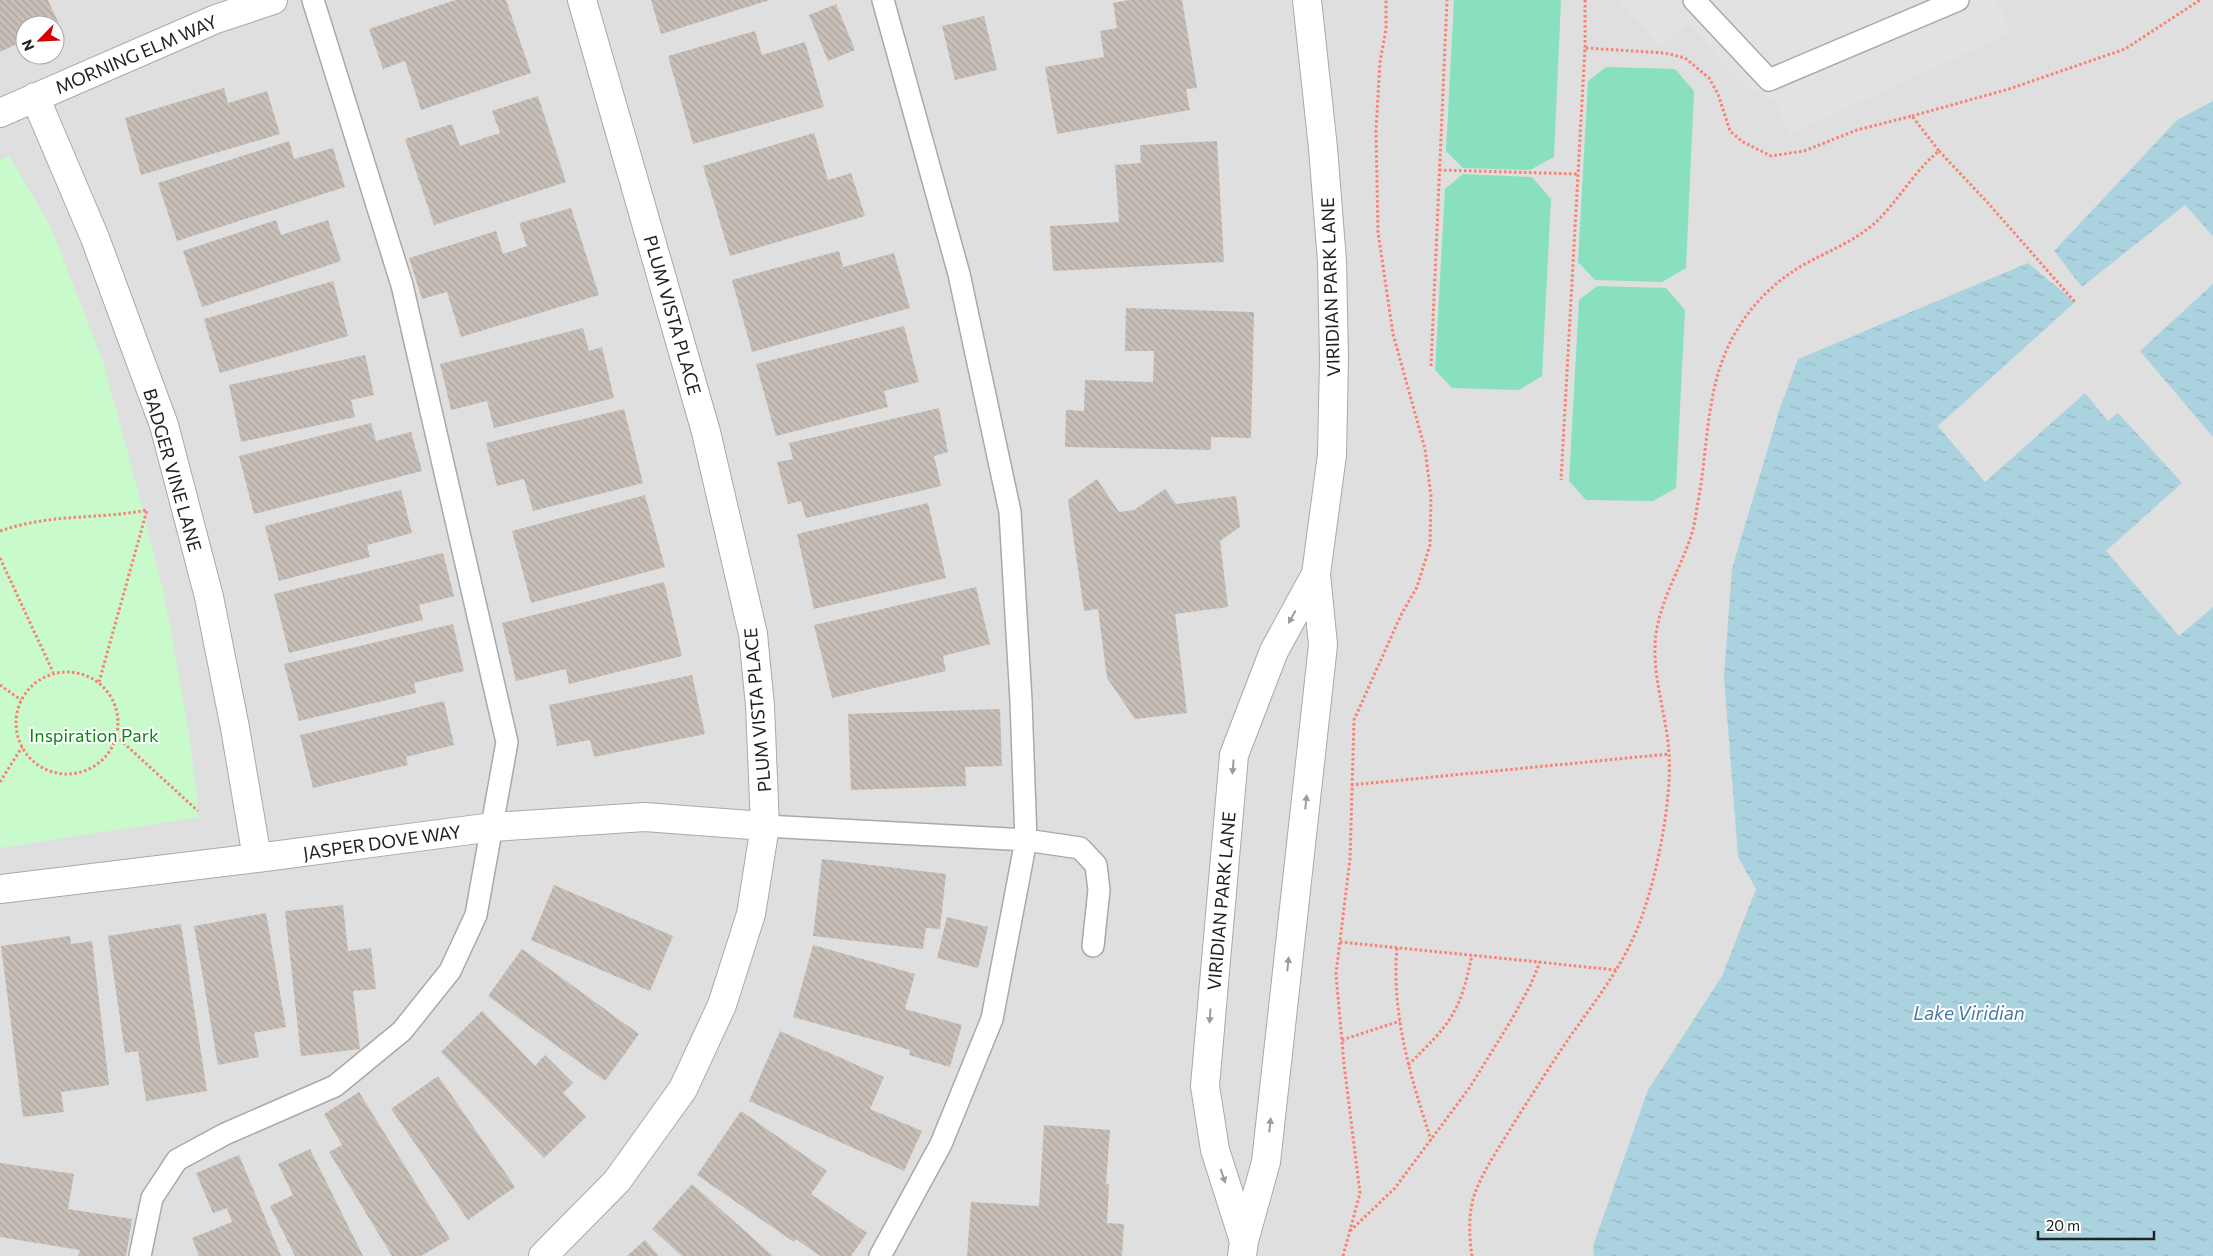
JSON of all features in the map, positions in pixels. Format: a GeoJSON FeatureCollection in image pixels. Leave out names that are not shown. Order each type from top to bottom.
{"type":"FeatureCollection","features":[{"type":"Feature","properties":{"kind":"street","name":"MORNING ELM WAY"},"geometry":{"type":"LineString","coordinates":[[0,113],[216,19],[273,0]]}},
{"type":"Feature","properties":{"kind":"street","name":"PLUM VISTA PLACE"},"geometry":{"type":"LineString","coordinates":[[543,1256],[617,1181],[683,1089],[725,996],[751,914],[765,826],[760,706],[753,634],[706,432],[582,0]]}},
{"type":"Feature","properties":{"kind":"street","name":"VIRIDIAN PARK LANE"},"geometry":{"type":"LineString","coordinates":[[1243,1248],[1266,1162],[1323,645],[1316,574],[1332,455],[1334,358],[1332,261],[1306,0]]}},
{"type":"Feature","properties":{"kind":"street","name":"BADGER VINE LANE"},"geometry":{"type":"LineString","coordinates":[[35,97],[95,238],[164,425],[209,597],[235,728],[257,858]]}},
{"type":"Feature","properties":{"kind":"street","name":"VIRIDIAN PARK LANE"},"geometry":{"type":"LineString","coordinates":[[1243,1248],[1215,1150],[1205,1086],[1234,755],[1274,651],[1316,574]]}},
{"type":"Feature","properties":{"kind":"street","name":"JASPER DOVE WAY"},"geometry":{"type":"LineString","coordinates":[[0,889],[493,827],[645,816],[765,826]]}},
{"type":"Feature","properties":{"kind":"lane"},"geometry":{"type":"LineString","coordinates":[[140,1256],[152,1198],[177,1160],[225,1134],[335,1086],[402,1031],[450,971],[476,915],[508,742],[402,285],[313,0]]}},
{"type":"Feature","properties":{"kind":"lane"},"geometry":{"type":"LineString","coordinates":[[880,1256],[941,1144],[992,1019],[1026,840],[1021,701],[1010,512],[959,274],[883,0]]}},
{"type":"Feature","properties":{"kind":"lane"},"geometry":{"type":"LineString","coordinates":[[1694,0],[1769,80],[1958,0]]}},
{"type":"Feature","properties":{"kind":"lane"},"geometry":{"type":"LineString","coordinates":[[765,826],[1026,840],[1080,848],[1096,866],[1099,890],[1093,946]]}},
{"type":"Feature","properties":{"kind":"path"},"geometry":{"type":"LineString","coordinates":[[1343,1256],[1360,1194],[1336,974],[1350,859],[1354,720],[1401,615],[1417,587],[1430,545],[1432,496],[1425,450],[1392,334],[1378,232],[1376,131],[1380,62],[1386,29],[1386,0]]}},
{"type":"Feature","properties":{"kind":"path"},"geometry":{"type":"LineString","coordinates":[[1431,366],[1447,0]]}},
{"type":"Feature","properties":{"kind":"path"},"geometry":{"type":"LineString","coordinates":[[1561,480],[1585,48],[1585,0]]}},
{"type":"Feature","properties":{"kind":"path"},"geometry":{"type":"LineString","coordinates":[[1585,48],[1665,53],[1685,58],[1709,78],[1718,94],[1730,131],[1742,142],[1771,156],[1804,151],[1857,130],[2009,89],[2125,49],[2200,0]]}},
{"type":"Feature","properties":{"kind":"path"},"geometry":{"type":"LineString","coordinates":[[1912,116],[1939,151],[1988,203],[2075,302]]}},
{"type":"Feature","properties":{"kind":"path"},"geometry":{"type":"LineString","coordinates":[[1472,1256],[1470,1242],[1474,1196],[1483,1174],[1549,1067],[1618,970],[1634,939],[1653,877],[1669,788],[1670,754],[1657,678],[1654,646],[1668,589],[1693,533],[1701,488],[1708,416],[1722,362],[1736,330],[1754,307],[1771,290],[1787,275],[1874,224],[1914,176],[1939,151]]}},
{"type":"Feature","properties":{"kind":"path"},"geometry":{"type":"LineString","coordinates":[[1439,170],[1578,174]]}},
{"type":"Feature","properties":{"kind":"path"},"geometry":{"type":"LineString","coordinates":[[0,531],[44,519],[96,515],[120,516],[147,510],[99,682]]}},
{"type":"Feature","properties":{"kind":"path"},"geometry":{"type":"LineString","coordinates":[[0,558],[53,672]]}},
{"type":"Feature","properties":{"kind":"path"},"geometry":{"type":"LineString","coordinates":[[67,671],[84,674],[99,682],[110,695],[117,711],[118,728],[114,744],[104,758],[91,768],[75,774],[58,774],[42,768],[29,757],[22,747],[15,727],[17,709],[21,700],[36,681],[53,672],[67,671]]}},
{"type":"Feature","properties":{"kind":"path"},"geometry":{"type":"LineString","coordinates":[[0,685],[21,700]]}},
{"type":"Feature","properties":{"kind":"path"},"geometry":{"type":"LineString","coordinates":[[116,736],[198,811]]}},
{"type":"Feature","properties":{"kind":"path"},"geometry":{"type":"LineString","coordinates":[[0,782],[22,747]]}},
{"type":"Feature","properties":{"kind":"path"},"geometry":{"type":"LineString","coordinates":[[1351,785],[1670,754]]}},
{"type":"Feature","properties":{"kind":"path"},"geometry":{"type":"LineString","coordinates":[[1340,942],[1618,970]]}},
{"type":"Feature","properties":{"kind":"path"},"geometry":{"type":"LineString","coordinates":[[1397,948],[1400,1021],[1408,1065],[1431,1141]]}},
{"type":"Feature","properties":{"kind":"path"},"geometry":{"type":"LineString","coordinates":[[1408,1065],[1430,1046],[1449,1023],[1463,996],[1472,955]]}},
{"type":"Feature","properties":{"kind":"path"},"geometry":{"type":"LineString","coordinates":[[1349,1232],[1394,1188],[1470,1087],[1512,1019],[1530,986],[1540,962]]}},
{"type":"Feature","properties":{"kind":"path"},"geometry":{"type":"LineString","coordinates":[[1342,1040],[1400,1021]]}},
{"type":"Feature","properties":{"kind":"shaded area"},"geometry":{"type":"Polygon","coordinates":[[[0,0],[2213,0],[2213,1256],[0,1256],[0,0]]]}},
{"type":"Feature","properties":{"kind":"shaded area"},"geometry":{"type":"Polygon","coordinates":[[[1619,0],[1997,0],[2010,33],[1790,134],[1774,99],[1746,88],[1688,23],[1661,47],[1619,0]]]}},
{"type":"Feature","properties":{"kind":"green space"},"geometry":{"type":"Polygon","coordinates":[[[1454,0],[1561,0],[1554,157],[1530,170],[1463,168],[1446,151],[1454,0]]]}},
{"type":"Feature","properties":{"kind":"green space"},"geometry":{"type":"Polygon","coordinates":[[[1606,67],[1675,69],[1694,91],[1686,268],[1662,282],[1595,280],[1578,262],[1588,81],[1606,67]]]}},
{"type":"Feature","properties":{"kind":"green space","name":"Inspiration Park"},"geometry":{"type":"Polygon","coordinates":[[[9,156],[50,225],[103,362],[164,594],[190,739],[199,817],[0,848],[0,160],[9,156]]]}},
{"type":"Feature","properties":{"kind":"green space"},"geometry":{"type":"Polygon","coordinates":[[[1463,174],[1532,177],[1551,199],[1542,376],[1519,390],[1452,388],[1435,370],[1445,189],[1463,174]]]}},
{"type":"Feature","properties":{"kind":"green space"},"geometry":{"type":"Polygon","coordinates":[[[1597,286],[1666,288],[1685,310],[1676,488],[1653,501],[1586,500],[1569,481],[1579,300],[1597,286]]]}},
{"type":"Feature","properties":{"kind":"water"},"geometry":{"type":"Polygon","coordinates":[[[2213,101],[2213,236],[2185,205],[2082,287],[2054,251],[2177,120],[2213,101]]]}},
{"type":"Feature","properties":{"kind":"water","name":"Lake Viridian"},"geometry":{"type":"Polygon","coordinates":[[[2028,263],[2075,302],[1938,426],[1985,482],[2085,393],[2108,421],[2118,413],[2182,483],[2106,551],[2179,636],[2213,607],[2213,1256],[1594,1256],[1593,1246],[1648,1090],[1722,976],[1756,889],[1738,857],[1724,676],[1732,569],[1779,411],[1798,359],[2028,263]]]}},
{"type":"Feature","properties":{"kind":"water"},"geometry":{"type":"Polygon","coordinates":[[[2213,284],[2213,437],[2140,351],[2213,284]]]}},
{"type":"Feature","properties":{"kind":"building"},"geometry":{"type":"Polygon","coordinates":[[[0,0],[48,0],[55,15],[15,15],[15,45],[0,52],[0,0]]]}},
{"type":"Feature","properties":{"kind":"building"},"geometry":{"type":"Polygon","coordinates":[[[455,0],[506,0],[531,73],[421,110],[405,61],[383,69],[369,29],[455,0]]]}},
{"type":"Feature","properties":{"kind":"building"},"geometry":{"type":"Polygon","coordinates":[[[651,0],[770,0],[661,34],[651,0]]]}},
{"type":"Feature","properties":{"kind":"building"},"geometry":{"type":"Polygon","coordinates":[[[1129,0],[1182,0],[1197,88],[1186,89],[1190,110],[1057,134],[1045,67],[1104,57],[1100,31],[1117,28],[1113,3],[1129,0]]]}},
{"type":"Feature","properties":{"kind":"building"},"geometry":{"type":"Polygon","coordinates":[[[836,4],[855,50],[828,61],[809,15],[836,4]]]}},
{"type":"Feature","properties":{"kind":"building"},"geometry":{"type":"Polygon","coordinates":[[[984,16],[997,70],[955,80],[942,26],[984,16]]]}},
{"type":"Feature","properties":{"kind":"building"},"geometry":{"type":"Polygon","coordinates":[[[755,31],[762,55],[805,42],[824,107],[693,144],[668,56],[755,31]]]}},
{"type":"Feature","properties":{"kind":"building"},"geometry":{"type":"Polygon","coordinates":[[[224,88],[228,103],[267,91],[280,134],[141,175],[125,118],[224,88]]]}},
{"type":"Feature","properties":{"kind":"building"},"geometry":{"type":"Polygon","coordinates":[[[538,96],[566,182],[434,225],[405,139],[452,124],[460,146],[500,133],[492,111],[538,96]]]}},
{"type":"Feature","properties":{"kind":"building"},"geometry":{"type":"Polygon","coordinates":[[[814,133],[828,180],[851,173],[865,216],[730,256],[703,166],[814,133]]]}},
{"type":"Feature","properties":{"kind":"building"},"geometry":{"type":"Polygon","coordinates":[[[289,141],[294,159],[333,148],[345,187],[177,241],[158,183],[289,141]]]}},
{"type":"Feature","properties":{"kind":"building"},"geometry":{"type":"Polygon","coordinates":[[[1217,141],[1224,262],[1053,271],[1050,226],[1119,222],[1115,165],[1141,163],[1140,145],[1217,141]]]}},
{"type":"Feature","properties":{"kind":"building"},"geometry":{"type":"Polygon","coordinates":[[[571,208],[599,295],[461,337],[447,292],[422,299],[409,258],[496,231],[503,254],[527,246],[519,223],[571,208]]]}},
{"type":"Feature","properties":{"kind":"building"},"geometry":{"type":"Polygon","coordinates":[[[276,220],[281,235],[328,220],[341,261],[202,307],[183,251],[276,220]]]}},
{"type":"Feature","properties":{"kind":"building"},"geometry":{"type":"Polygon","coordinates":[[[839,251],[843,267],[894,253],[910,308],[752,352],[732,280],[839,251]]]}},
{"type":"Feature","properties":{"kind":"building"},"geometry":{"type":"Polygon","coordinates":[[[333,281],[348,336],[220,373],[204,319],[333,281]]]}},
{"type":"Feature","properties":{"kind":"building"},"geometry":{"type":"Polygon","coordinates":[[[1126,308],[1254,312],[1251,438],[1211,437],[1211,450],[1065,447],[1066,410],[1084,411],[1085,380],[1153,382],[1154,351],[1125,351],[1126,308]]]}},
{"type":"Feature","properties":{"kind":"building"},"geometry":{"type":"Polygon","coordinates":[[[904,326],[919,382],[884,391],[888,407],[776,436],[756,364],[904,326]]]}},
{"type":"Feature","properties":{"kind":"building"},"geometry":{"type":"Polygon","coordinates":[[[583,328],[589,351],[602,347],[614,398],[494,428],[487,401],[451,410],[440,364],[583,328]]]}},
{"type":"Feature","properties":{"kind":"building"},"geometry":{"type":"Polygon","coordinates":[[[365,355],[374,395],[351,400],[355,417],[241,442],[229,385],[365,355]]]}},
{"type":"Feature","properties":{"kind":"building"},"geometry":{"type":"Polygon","coordinates":[[[939,408],[948,452],[934,456],[941,486],[806,518],[801,501],[788,504],[777,462],[793,459],[789,443],[939,408]]]}},
{"type":"Feature","properties":{"kind":"building"},"geometry":{"type":"Polygon","coordinates":[[[624,409],[643,483],[533,511],[524,479],[497,486],[486,443],[624,409]]]}},
{"type":"Feature","properties":{"kind":"building"},"geometry":{"type":"Polygon","coordinates":[[[371,423],[376,441],[411,432],[422,471],[254,514],[239,456],[371,423]]]}},
{"type":"Feature","properties":{"kind":"building"},"geometry":{"type":"Polygon","coordinates":[[[1097,479],[1119,512],[1134,510],[1165,489],[1176,504],[1236,496],[1240,527],[1220,541],[1228,607],[1175,614],[1187,713],[1135,719],[1107,678],[1098,609],[1084,611],[1068,500],[1097,479]]]}},
{"type":"Feature","properties":{"kind":"building"},"geometry":{"type":"Polygon","coordinates":[[[401,490],[412,533],[367,545],[370,557],[279,581],[265,526],[401,490]]]}},
{"type":"Feature","properties":{"kind":"building"},"geometry":{"type":"Polygon","coordinates":[[[645,495],[665,567],[531,603],[512,531],[645,495]]]}},
{"type":"Feature","properties":{"kind":"building"},"geometry":{"type":"Polygon","coordinates":[[[928,503],[946,578],[814,609],[797,534],[928,503]]]}},
{"type":"Feature","properties":{"kind":"building"},"geometry":{"type":"Polygon","coordinates":[[[443,553],[454,596],[419,605],[423,620],[289,653],[274,594],[443,553]]]}},
{"type":"Feature","properties":{"kind":"building"},"geometry":{"type":"Polygon","coordinates":[[[664,582],[682,656],[569,684],[566,669],[516,681],[502,623],[664,582]]]}},
{"type":"Feature","properties":{"kind":"building"},"geometry":{"type":"Polygon","coordinates":[[[976,587],[990,644],[943,656],[946,671],[832,698],[814,625],[976,587]]]}},
{"type":"Feature","properties":{"kind":"building"},"geometry":{"type":"Polygon","coordinates":[[[453,624],[464,671],[414,683],[416,693],[299,721],[284,664],[453,624]]]}},
{"type":"Feature","properties":{"kind":"building"},"geometry":{"type":"Polygon","coordinates":[[[692,675],[705,734],[594,757],[590,740],[557,746],[549,705],[692,675]]]}},
{"type":"Feature","properties":{"kind":"building"},"geometry":{"type":"Polygon","coordinates":[[[444,701],[454,745],[406,757],[408,765],[313,788],[300,735],[444,701]]]}},
{"type":"Feature","properties":{"kind":"building"},"geometry":{"type":"Polygon","coordinates":[[[1000,709],[1002,766],[965,767],[966,786],[851,790],[848,714],[1000,709]]]}},
{"type":"Feature","properties":{"kind":"building"},"geometry":{"type":"Polygon","coordinates":[[[822,859],[946,874],[940,929],[926,928],[923,949],[813,936],[822,859]]]}},
{"type":"Feature","properties":{"kind":"building"},"geometry":{"type":"Polygon","coordinates":[[[554,885],[673,936],[650,991],[531,940],[554,885]]]}},
{"type":"Feature","properties":{"kind":"building"},"geometry":{"type":"Polygon","coordinates":[[[343,905],[348,951],[371,948],[376,989],[353,991],[360,1049],[301,1056],[285,911],[343,905]]]}},
{"type":"Feature","properties":{"kind":"building"},"geometry":{"type":"Polygon","coordinates":[[[266,913],[286,1027],[254,1033],[259,1057],[218,1065],[194,926],[266,913]]]}},
{"type":"Feature","properties":{"kind":"building"},"geometry":{"type":"Polygon","coordinates":[[[947,917],[988,927],[978,968],[937,958],[947,917]]]}},
{"type":"Feature","properties":{"kind":"building"},"geometry":{"type":"Polygon","coordinates":[[[181,924],[207,1091],[146,1101],[138,1051],[125,1053],[108,936],[181,924]]]}},
{"type":"Feature","properties":{"kind":"building"},"geometry":{"type":"Polygon","coordinates":[[[70,936],[71,944],[92,941],[109,1085],[61,1092],[64,1112],[23,1117],[1,946],[70,936]]]}},
{"type":"Feature","properties":{"kind":"building"},"geometry":{"type":"Polygon","coordinates":[[[813,945],[915,974],[905,1009],[962,1025],[950,1067],[909,1055],[910,1050],[793,1017],[813,945]]]}},
{"type":"Feature","properties":{"kind":"building"},"geometry":{"type":"Polygon","coordinates":[[[522,949],[639,1034],[605,1081],[488,996],[522,949]]]}},
{"type":"Feature","properties":{"kind":"building"},"geometry":{"type":"Polygon","coordinates":[[[482,1011],[535,1066],[545,1055],[573,1083],[563,1093],[586,1117],[544,1158],[441,1052],[482,1011]]]}},
{"type":"Feature","properties":{"kind":"building"},"geometry":{"type":"Polygon","coordinates":[[[780,1031],[884,1077],[870,1109],[922,1131],[904,1171],[749,1101],[780,1031]]]}},
{"type":"Feature","properties":{"kind":"building"},"geometry":{"type":"Polygon","coordinates":[[[438,1076],[515,1187],[468,1220],[391,1109],[438,1076]]]}},
{"type":"Feature","properties":{"kind":"building"},"geometry":{"type":"Polygon","coordinates":[[[359,1092],[450,1239],[421,1256],[392,1256],[329,1152],[342,1145],[324,1114],[359,1092]]]}},
{"type":"Feature","properties":{"kind":"building"},"geometry":{"type":"Polygon","coordinates":[[[741,1111],[827,1171],[811,1194],[867,1233],[851,1256],[820,1256],[796,1239],[794,1242],[697,1175],[741,1111]]]}},
{"type":"Feature","properties":{"kind":"building"},"geometry":{"type":"Polygon","coordinates":[[[1044,1125],[1110,1130],[1106,1184],[1109,1184],[1107,1223],[1124,1224],[1122,1256],[967,1256],[971,1202],[1039,1206],[1044,1125]]]}},
{"type":"Feature","properties":{"kind":"building"},"geometry":{"type":"Polygon","coordinates":[[[310,1149],[363,1256],[295,1256],[270,1206],[293,1195],[278,1164],[310,1149]]]}},
{"type":"Feature","properties":{"kind":"building"},"geometry":{"type":"Polygon","coordinates":[[[239,1155],[281,1256],[199,1256],[192,1238],[232,1222],[227,1208],[213,1213],[196,1173],[239,1155]]]}},
{"type":"Feature","properties":{"kind":"building"},"geometry":{"type":"Polygon","coordinates":[[[0,1163],[74,1174],[68,1209],[132,1219],[126,1256],[78,1256],[80,1250],[0,1237],[0,1163]]]}},
{"type":"Feature","properties":{"kind":"building"},"geometry":{"type":"Polygon","coordinates":[[[692,1184],[773,1256],[682,1256],[652,1229],[692,1184]]]}},
{"type":"Feature","properties":{"kind":"building"},"geometry":{"type":"Polygon","coordinates":[[[645,1240],[659,1256],[627,1256],[645,1240]]]}}]}
